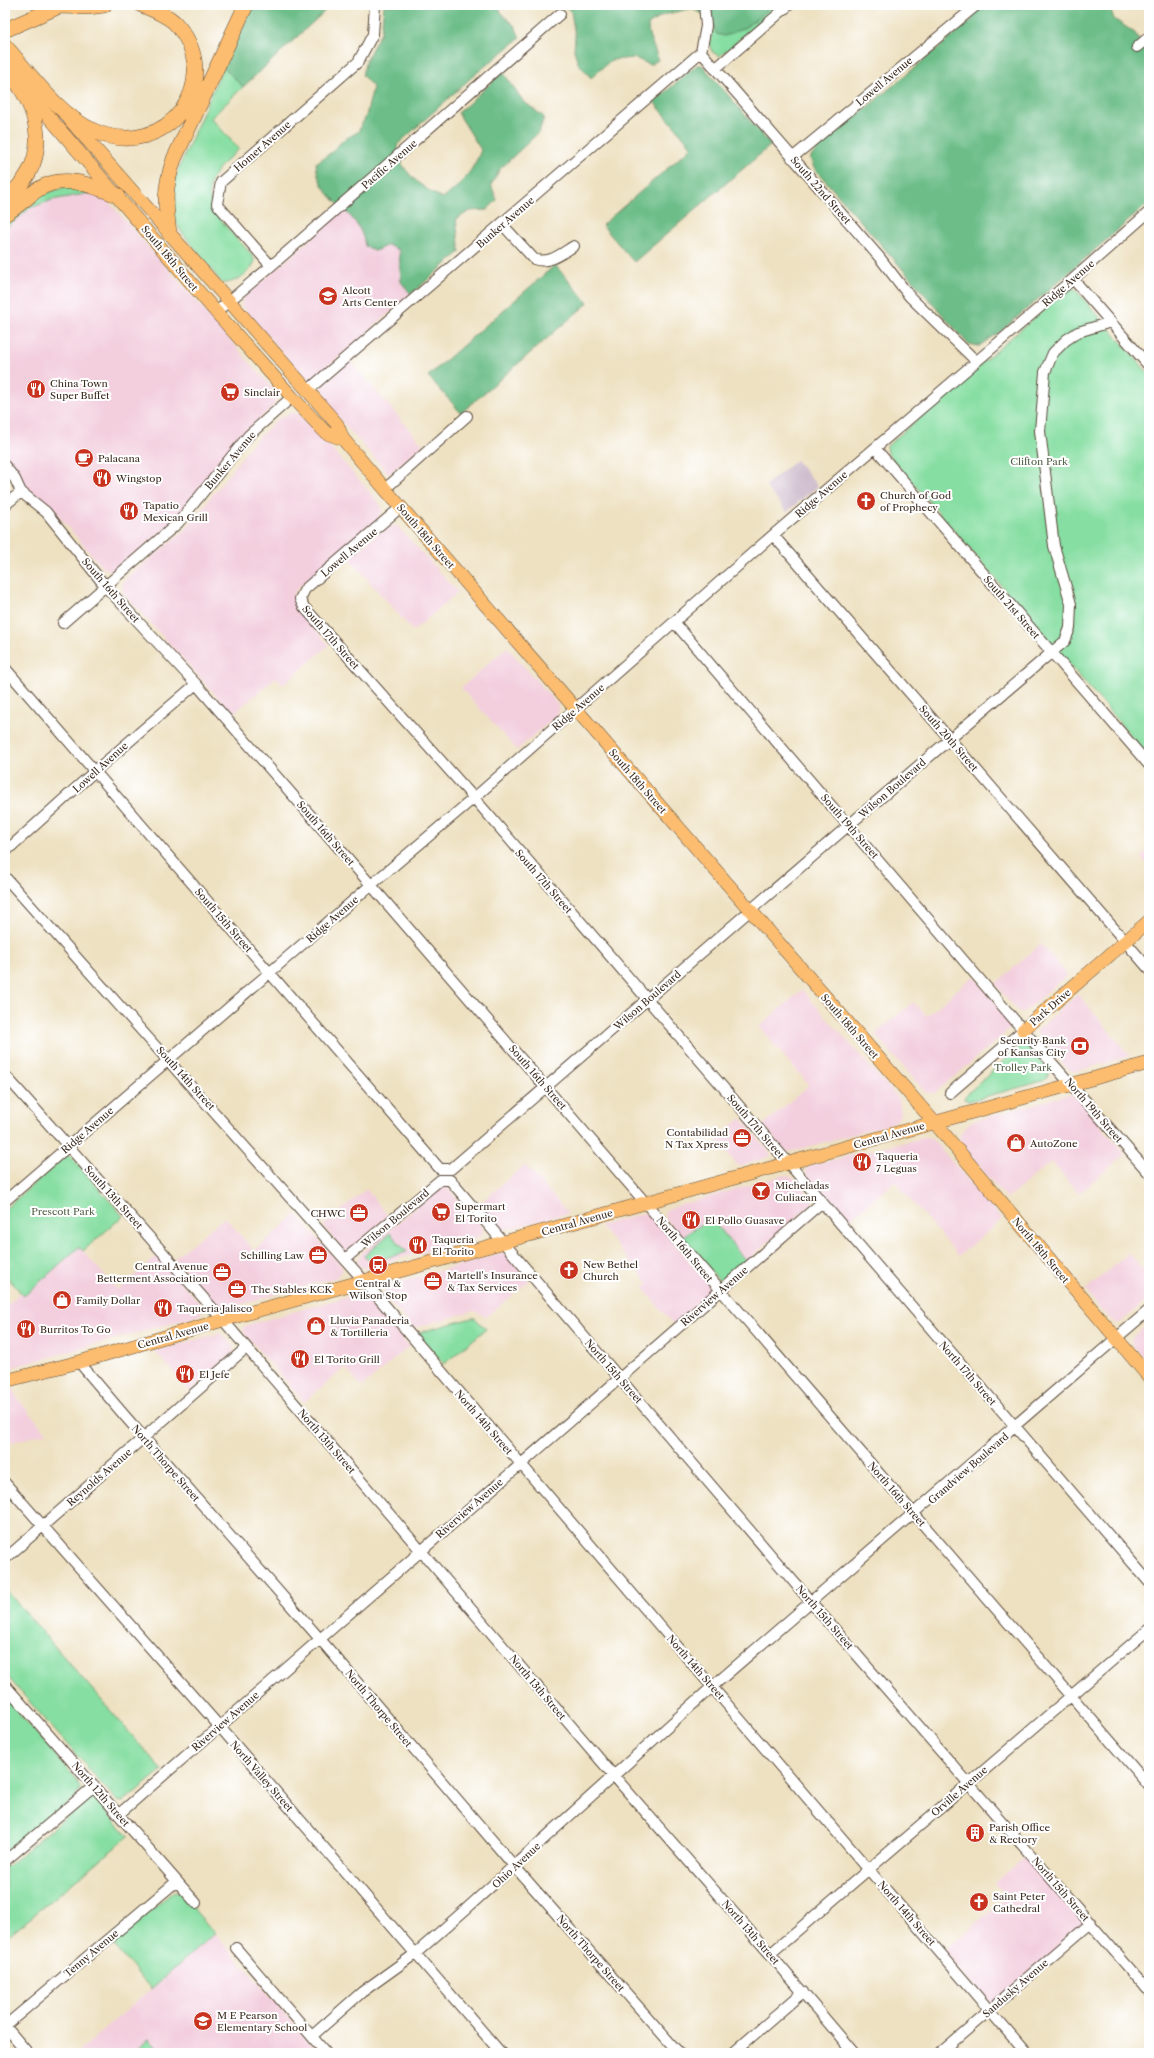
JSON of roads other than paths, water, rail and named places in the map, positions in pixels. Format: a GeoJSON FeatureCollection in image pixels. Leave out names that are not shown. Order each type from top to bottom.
{"type":"FeatureCollection","features":[{"type":"Feature","properties":{"kind":"highway"},"geometry":{"type":"LineString","coordinates":[[5,30],[61,6],[88,8],[104,5]]}},
{"type":"Feature","properties":{"kind":"highway"},"geometry":{"type":"LineString","coordinates":[[5,46],[55,103],[93,131],[124,138],[140,137],[156,132],[169,125],[178,116],[193,92],[195,76],[190,49],[184,34],[173,21],[157,11],[142,5]]}},
{"type":"Feature","properties":{"kind":"highway"},"geometry":{"type":"LineString","coordinates":[[170,233],[165,192],[174,159],[246,5]]}},
{"type":"Feature","properties":{"kind":"highway","name":"South 18th Street"},"geometry":{"type":"LineString","coordinates":[[5,66],[19,83]]}},
{"type":"Feature","properties":{"kind":"highway"},"geometry":{"type":"LineString","coordinates":[[5,200],[27,178],[35,160],[37,141],[34,120],[19,83]]}},
{"type":"Feature","properties":{"kind":"highway"},"geometry":{"type":"LineString","coordinates":[[5,214],[38,189],[54,182],[68,181],[86,184],[117,195]]}},
{"type":"Feature","properties":{"kind":"main road","name":"South 18th Street"},"geometry":{"type":"LineString","coordinates":[[19,83],[117,195],[216,312],[292,396],[326,433],[343,439]]}},
{"type":"Feature","properties":{"kind":"main road","name":"South 18th Street"},"geometry":{"type":"LineString","coordinates":[[55,103],[308,390],[337,424],[343,439],[385,489],[934,1122]]}},
{"type":"Feature","properties":{"kind":"main road","name":"Park Drive"},"geometry":{"type":"LineString","coordinates":[[1023,1030],[1149,920]]}},
{"type":"Feature","properties":{"kind":"main road","name":"Central Avenue"},"geometry":{"type":"LineString","coordinates":[[6,1379],[79,1362],[223,1320],[365,1282],[646,1202],[1149,1063]]}},
{"type":"Feature","properties":{"kind":"main road","name":"North 18th Street"},"geometry":{"type":"LineString","coordinates":[[934,1122],[1149,1377]]}},
{"type":"Feature","properties":{"kind":"street","name":"Homer Avenue"},"geometry":{"type":"LineString","coordinates":[[271,266],[217,204],[221,182],[358,62],[373,34],[375,5]]}},
{"type":"Feature","properties":{"kind":"street"},"geometry":{"type":"LineString","coordinates":[[701,52],[706,26],[704,5]]}},
{"type":"Feature","properties":{"kind":"street"},"geometry":{"type":"LineString","coordinates":[[715,69],[789,5]]}},
{"type":"Feature","properties":{"kind":"street","name":"Lowell Avenue"},"geometry":{"type":"LineString","coordinates":[[792,158],[977,5]]}},
{"type":"Feature","properties":{"kind":"street","name":"Pacific Avenue"},"geometry":{"type":"LineString","coordinates":[[216,312],[228,300],[271,266],[560,14]]}},
{"type":"Feature","properties":{"kind":"street"},"geometry":{"type":"LineString","coordinates":[[1137,47],[1149,37]]}},
{"type":"Feature","properties":{"kind":"street","name":"South 22nd Street"},"geometry":{"type":"LineString","coordinates":[[701,52],[880,258],[910,296],[976,361]]}},
{"type":"Feature","properties":{"kind":"street","name":"Bunker Avenue"},"geometry":{"type":"LineString","coordinates":[[308,390],[701,52]]}},
{"type":"Feature","properties":{"kind":"street","name":"Ridge Avenue"},"geometry":{"type":"LineString","coordinates":[[5,1201],[170,1060],[371,884],[474,798],[675,623],[773,535],[1073,279],[1149,212]]}},
{"type":"Feature","properties":{"kind":"street"},"geometry":{"type":"LineString","coordinates":[[502,224],[534,259],[541,262],[548,261],[574,246]]}},
{"type":"Feature","properties":{"kind":"street"},"geometry":{"type":"LineString","coordinates":[[1073,279],[1149,366]]}},
{"type":"Feature","properties":{"kind":"street","name":"Wilson Boulevard"},"geometry":{"type":"LineString","coordinates":[[445,1169],[451,1169],[949,738],[1065,641],[1070,628],[1071,604],[1054,546],[1040,431],[1045,372],[1053,353],[1066,340],[1078,332],[1111,322]]}},
{"type":"Feature","properties":{"kind":"street","name":"Bunker Avenue"},"geometry":{"type":"LineString","coordinates":[[63,622],[106,587],[178,523],[248,435],[292,396]]}},
{"type":"Feature","properties":{"kind":"street"},"geometry":{"type":"LineString","coordinates":[[385,489],[467,416]]}},
{"type":"Feature","properties":{"kind":"street","name":"South 21st Street"},"geometry":{"type":"LineString","coordinates":[[875,448],[1149,765]]}},
{"type":"Feature","properties":{"kind":"street","name":"South 16th Street"},"geometry":{"type":"LineString","coordinates":[[5,466],[15,479],[21,492],[46,512],[106,587],[196,684],[547,1086],[646,1202]]}},
{"type":"Feature","properties":{"kind":"street"},"geometry":{"type":"LineString","coordinates":[[5,505],[21,492]]}},
{"type":"Feature","properties":{"kind":"street","name":"Lowell Avenue"},"geometry":{"type":"LineString","coordinates":[[300,599],[304,589],[401,507]]}},
{"type":"Feature","properties":{"kind":"street","name":"South 20th Street"},"geometry":{"type":"LineString","coordinates":[[773,535],[1149,969]]}},
{"type":"Feature","properties":{"kind":"street","name":"South 17th Street"},"geometry":{"type":"LineString","coordinates":[[300,599],[304,607],[474,798],[788,1163]]}},
{"type":"Feature","properties":{"kind":"street","name":"South 19th Street"},"geometry":{"type":"LineString","coordinates":[[675,623],[849,824],[1023,1030]]}},
{"type":"Feature","properties":{"kind":"street","name":"South 15th Street"},"geometry":{"type":"LineString","coordinates":[[5,668],[440,1169],[445,1169]]}},
{"type":"Feature","properties":{"kind":"street","name":"Lowell Avenue"},"geometry":{"type":"LineString","coordinates":[[5,852],[95,771],[196,684]]}},
{"type":"Feature","properties":{"kind":"street","name":"South 14th Street"},"geometry":{"type":"LineString","coordinates":[[5,877],[170,1060],[365,1282]]}},
{"type":"Feature","properties":{"kind":"street","name":"North 19th Street"},"geometry":{"type":"LineString","coordinates":[[1023,1030],[1149,1173]]}},
{"type":"Feature","properties":{"kind":"street","name":"Park Drive"},"geometry":{"type":"LineString","coordinates":[[950,1093],[1023,1030]]}},
{"type":"Feature","properties":{"kind":"street","name":"South 13th Street"},"geometry":{"type":"LineString","coordinates":[[5,1075],[223,1320]]}},
{"type":"Feature","properties":{"kind":"street","name":"North 17th Street"},"geometry":{"type":"LineString","coordinates":[[788,1163],[1149,1582]]}},
{"type":"Feature","properties":{"kind":"street","name":"Wilson Boulevard"},"geometry":{"type":"LineString","coordinates":[[345,1259],[440,1180],[450,1180],[503,1242]]}},
{"type":"Feature","properties":{"kind":"street","name":"North 16th Street"},"geometry":{"type":"LineString","coordinates":[[646,1202],[720,1291],[1149,1786]]}},
{"type":"Feature","properties":{"kind":"street","name":"Riverview Avenue"},"geometry":{"type":"LineString","coordinates":[[118,1814],[220,1727],[421,1549],[821,1203]]}},
{"type":"Feature","properties":{"kind":"street","name":"North 15th Street"},"geometry":{"type":"LineString","coordinates":[[503,1242],[811,1602],[1149,1991]]}},
{"type":"Feature","properties":{"kind":"street","name":"North 14th Street"},"geometry":{"type":"LineString","coordinates":[[365,1282],[520,1464],[713,1686],[1026,2053]]}},
{"type":"Feature","properties":{"kind":"street","name":"Grandview Boulevard"},"geometry":{"type":"LineString","coordinates":[[713,1686],[1149,1310]]}},
{"type":"Feature","properties":{"kind":"street","name":"North 13th Street"},"geometry":{"type":"LineString","coordinates":[[223,1320],[854,2053]]}},
{"type":"Feature","properties":{"kind":"street","name":"Reynolds Avenue"},"geometry":{"type":"LineString","coordinates":[[5,1559],[246,1348]]}},
{"type":"Feature","properties":{"kind":"street","name":"North Thorpe Street"},"geometry":{"type":"LineString","coordinates":[[79,1362],[320,1639],[515,1867],[679,2053]]}},
{"type":"Feature","properties":{"kind":"street","name":"North Valley Street"},"geometry":{"type":"LineString","coordinates":[[5,1482],[220,1727],[414,1954],[501,2053]]}},
{"type":"Feature","properties":{"kind":"street","name":"Orville Avenue"},"geometry":{"type":"LineString","coordinates":[[770,1954],[1149,1629]]}},
{"type":"Feature","properties":{"kind":"street","name":"North 12th Street"},"geometry":{"type":"LineString","coordinates":[[5,1685],[196,1903]]}},
{"type":"Feature","properties":{"kind":"street","name":"Ohio Avenue"},"geometry":{"type":"LineString","coordinates":[[312,2036],[362,1992],[414,1954],[515,1867],[565,1818],[614,1776],[713,1686]]}},
{"type":"Feature","properties":{"kind":"street"},"geometry":{"type":"LineString","coordinates":[[5,1861],[94,1786]]}},
{"type":"Feature","properties":{"kind":"street","name":"Tenny Avenue"},"geometry":{"type":"LineString","coordinates":[[5,2026],[177,1881]]}},
{"type":"Feature","properties":{"kind":"street","name":"Sandusky Avenue"},"geometry":{"type":"LineString","coordinates":[[940,2053],[1091,1923]]}},
{"type":"Feature","properties":{"kind":"street"},"geometry":{"type":"LineString","coordinates":[[236,1948],[326,2053]]}},
{"type":"Feature","properties":{"kind":"street"},"geometry":{"type":"LineString","coordinates":[[733,2053],[803,1992]]}},
{"type":"Feature","properties":{"kind":"street"},"geometry":{"type":"LineString","coordinates":[[5,2026],[28,2053]]}},
{"type":"Feature","properties":{"kind":"place","name":"Alcott Arts Center"},"geometry":{"type":"Point","coordinates":[328,296]}},
{"type":"Feature","properties":{"kind":"place","name":"China Town Super Buffet"},"geometry":{"type":"Point","coordinates":[36,389]}},
{"type":"Feature","properties":{"kind":"place","name":"Sinclair"},"geometry":{"type":"Point","coordinates":[230,392]}},
{"type":"Feature","properties":{"kind":"place","name":"Palacana"},"geometry":{"type":"Point","coordinates":[84,458]}},
{"type":"Feature","properties":{"kind":"place","name":"Wingstop"},"geometry":{"type":"Point","coordinates":[102,478]}},
{"type":"Feature","properties":{"kind":"place","name":"Church of God of Prophecy"},"geometry":{"type":"Point","coordinates":[866,501]}},
{"type":"Feature","properties":{"kind":"place","name":"Tapatio Mexican Grill"},"geometry":{"type":"Point","coordinates":[129,511]}},
{"type":"Feature","properties":{"kind":"place","name":"Security Bank of Kansas City"},"geometry":{"type":"Point","coordinates":[1080,1046]}},
{"type":"Feature","properties":{"kind":"place","name":"Contabilidad N Tax Xpress"},"geometry":{"type":"Point","coordinates":[742,1138]}},
{"type":"Feature","properties":{"kind":"place","name":"AutoZone"},"geometry":{"type":"Point","coordinates":[1016,1143]}},
{"type":"Feature","properties":{"kind":"place","name":"Taqueria 7 Leguas"},"geometry":{"type":"Point","coordinates":[862,1162]}},
{"type":"Feature","properties":{"kind":"place","name":"Micheladas Culiacan"},"geometry":{"type":"Point","coordinates":[761,1191]}},
{"type":"Feature","properties":{"kind":"place","name":"Supermart El Torito"},"geometry":{"type":"Point","coordinates":[441,1212]}},
{"type":"Feature","properties":{"kind":"place","name":"CHWC"},"geometry":{"type":"Point","coordinates":[359,1213]}},
{"type":"Feature","properties":{"kind":"place","name":"El Pollo Guasave"},"geometry":{"type":"Point","coordinates":[691,1220]}},
{"type":"Feature","properties":{"kind":"place","name":"Taqueria El Torito"},"geometry":{"type":"Point","coordinates":[418,1245]}},
{"type":"Feature","properties":{"kind":"place","name":"Schilling Law"},"geometry":{"type":"Point","coordinates":[318,1255]}},
{"type":"Feature","properties":{"kind":"place","name":"Central & Wilson Stop"},"geometry":{"type":"Point","coordinates":[378,1265]}},
{"type":"Feature","properties":{"kind":"place","name":"New Bethel Church"},"geometry":{"type":"Point","coordinates":[569,1270]}},
{"type":"Feature","properties":{"kind":"place","name":"Central Avenue Betterment Association"},"geometry":{"type":"Point","coordinates":[222,1272]}},
{"type":"Feature","properties":{"kind":"place","name":"Martell's Insurance & Tax Services"},"geometry":{"type":"Point","coordinates":[433,1281]}},
{"type":"Feature","properties":{"kind":"place","name":"The Stables KCK"},"geometry":{"type":"Point","coordinates":[237,1289]}},
{"type":"Feature","properties":{"kind":"place","name":"Family Dollar"},"geometry":{"type":"Point","coordinates":[62,1300]}},
{"type":"Feature","properties":{"kind":"place","name":"Taqueria Jalisco"},"geometry":{"type":"Point","coordinates":[163,1308]}},
{"type":"Feature","properties":{"kind":"place","name":"Lluvia Panaderia & Tortilleria"},"geometry":{"type":"Point","coordinates":[316,1326]}},
{"type":"Feature","properties":{"kind":"place","name":"Burritos To Go"},"geometry":{"type":"Point","coordinates":[26,1329]}},
{"type":"Feature","properties":{"kind":"place","name":"El Torito Grill"},"geometry":{"type":"Point","coordinates":[300,1359]}},
{"type":"Feature","properties":{"kind":"place","name":"El Jefe"},"geometry":{"type":"Point","coordinates":[185,1374]}},
{"type":"Feature","properties":{"kind":"place","name":"Parish Office & Rectory"},"geometry":{"type":"Point","coordinates":[975,1833]}},
{"type":"Feature","properties":{"kind":"place","name":"Saint Peter Cathedral"},"geometry":{"type":"Point","coordinates":[979,1902]}},
{"type":"Feature","properties":{"kind":"place","name":"M E Pearson Elementary School"},"geometry":{"type":"Point","coordinates":[203,2021]}},
{"type":"Feature","properties":{"kind":"park label","name":"Clifton Park"},"geometry":{"type":"Point","coordinates":[1039,461]}},
{"type":"Feature","properties":{"kind":"park label","name":"Trolley Park"},"geometry":{"type":"Point","coordinates":[1023,1067]}},
{"type":"Feature","properties":{"kind":"park label","name":"Prescott Park"},"geometry":{"type":"Point","coordinates":[63,1211]}}]}
